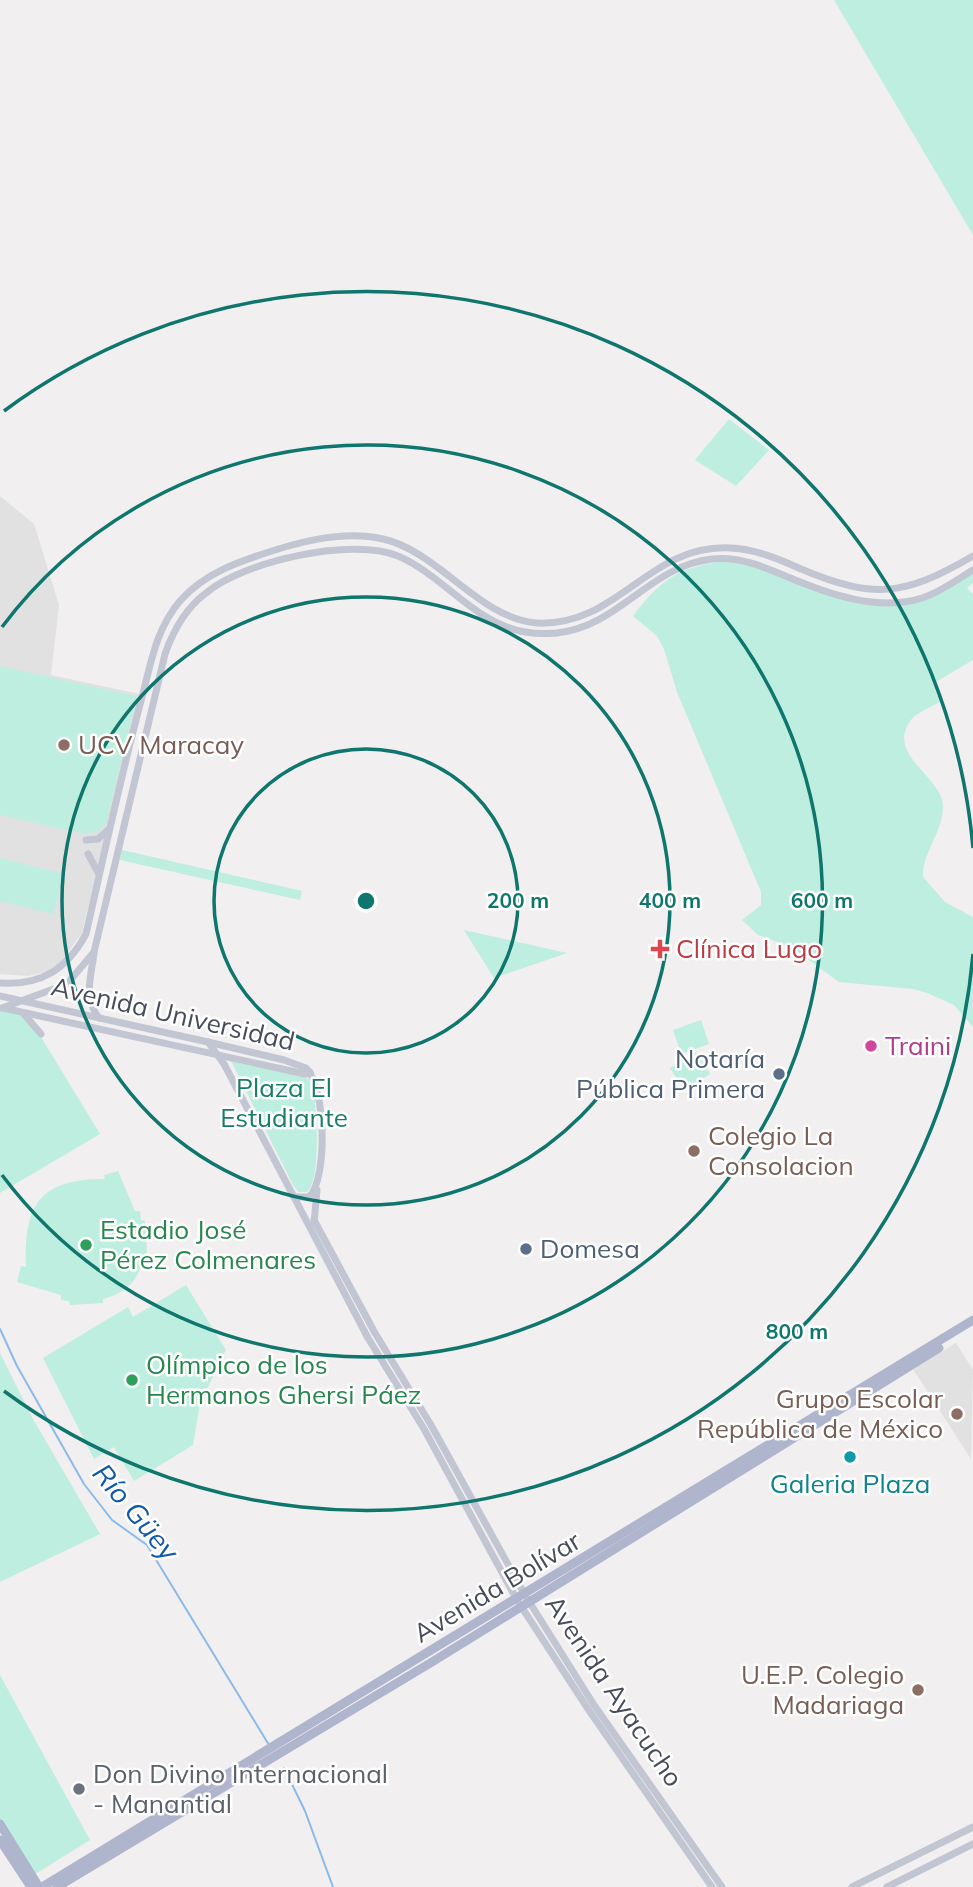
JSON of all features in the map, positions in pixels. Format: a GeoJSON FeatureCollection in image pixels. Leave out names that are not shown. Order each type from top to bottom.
{"type":"FeatureCollection","features":[{"type":"Feature","properties":{"kind":"main road","name":"Avenida Bolívar"},"geometry":{"type":"LineString","coordinates":[[523,1601],[973,1320]]}},
{"type":"Feature","properties":{"kind":"main road","name":"Avenida Bolívar"},"geometry":{"type":"LineString","coordinates":[[51,1886],[973,1327]]}},
{"type":"Feature","properties":{"kind":"main road"},"geometry":{"type":"LineString","coordinates":[[0,1824],[26,1873],[30,1887]]}},
{"type":"Feature","properties":{"kind":"main road"},"geometry":{"type":"LineString","coordinates":[[0,1840],[26,1873],[51,1886]]}},
{"type":"Feature","properties":{"kind":"main road"},"geometry":{"type":"LineString","coordinates":[[23,1887],[26,1873]]}},
{"type":"Feature","properties":{"kind":"street"},"geometry":{"type":"LineString","coordinates":[[0,983],[32,982],[53,974],[74,957],[86,934],[151,655],[172,611],[198,583],[218,572],[283,548],[328,538],[357,536],[386,540],[407,549],[507,615],[539,623],[593,612],[656,567],[682,554],[705,549],[732,548],[756,552],[847,587],[866,590],[892,590],[932,580],[973,556]]}},
{"type":"Feature","properties":{"kind":"street"},"geometry":{"type":"LineString","coordinates":[[99,1019],[90,1006],[87,994],[94,952],[168,645],[190,609],[206,592],[228,579],[326,550],[368,549],[400,557],[493,621],[523,632],[551,634],[599,621],[670,573],[692,563],[713,559],[737,559],[834,594],[890,603],[921,599],[953,585],[973,570]]}},
{"type":"Feature","properties":{"kind":"street"},"geometry":{"type":"LineString","coordinates":[[86,840],[98,839],[112,825]]}},
{"type":"Feature","properties":{"kind":"street"},"geometry":{"type":"LineString","coordinates":[[88,854],[94,859],[100,875]]}},
{"type":"Feature","properties":{"kind":"street"},"geometry":{"type":"LineString","coordinates":[[1,1008],[67,984],[81,971],[94,952]]}},
{"type":"Feature","properties":{"kind":"street","name":"Avenida Universidad"},"geometry":{"type":"LineString","coordinates":[[0,996],[284,1060],[310,1072]]}},
{"type":"Feature","properties":{"kind":"street","name":"Avenida Universidad"},"geometry":{"type":"LineString","coordinates":[[1,1008],[305,1074],[310,1072]]}},
{"type":"Feature","properties":{"kind":"street"},"geometry":{"type":"LineString","coordinates":[[22,1012],[41,1034]]}},
{"type":"Feature","properties":{"kind":"street","name":"Avenida Ayacucho"},"geometry":{"type":"LineString","coordinates":[[208,1042],[218,1055],[368,1338],[523,1601],[588,1709],[712,1887]]}},
{"type":"Feature","properties":{"kind":"street"},"geometry":{"type":"LineString","coordinates":[[310,1072],[320,1098],[318,1182],[312,1232]]}},
{"type":"Feature","properties":{"kind":"street"},"geometry":{"type":"LineString","coordinates":[[293,1197],[309,1197],[318,1182]]}},
{"type":"Feature","properties":{"kind":"street","name":"Avenida Ayacucho"},"geometry":{"type":"LineString","coordinates":[[314,1220],[375,1333],[431,1424],[523,1601],[722,1887]]}},
{"type":"Feature","properties":{"kind":"street"},"geometry":{"type":"LineString","coordinates":[[852,1887],[973,1827]]}},
{"type":"Feature","properties":{"kind":"street"},"geometry":{"type":"LineString","coordinates":[[887,1887],[973,1844]]}},
{"type":"Feature","properties":{"kind":"shaded area","name":"UCV Maracay"},"geometry":{"type":"Polygon","coordinates":[[[0,496],[34,524],[59,605],[51,675],[140,694],[82,933],[61,962],[46,972],[28,976],[0,974],[0,496]]]}},
{"type":"Feature","properties":{"kind":"shaded area","name":"Grupo Escolar República de México"},"geometry":{"type":"Polygon","coordinates":[[[956,1343],[973,1370],[971,1459],[913,1369],[956,1343]]]}},
{"type":"Feature","properties":{"kind":"green space"},"geometry":{"type":"Polygon","coordinates":[[[834,0],[973,0],[973,235],[834,0]]]}},
{"type":"Feature","properties":{"kind":"green space"},"geometry":{"type":"Polygon","coordinates":[[[729,419],[769,450],[736,486],[695,460],[729,419]]]}},
{"type":"Feature","properties":{"kind":"green space"},"geometry":{"type":"Polygon","coordinates":[[[737,559],[827,592],[876,603],[920,599],[973,570],[973,583],[967,588],[973,594],[973,660],[934,683],[943,700],[911,720],[905,732],[905,744],[916,764],[934,784],[943,805],[940,824],[926,859],[923,877],[945,902],[973,917],[973,1027],[954,1005],[927,993],[913,989],[839,982],[791,947],[758,935],[742,920],[761,905],[761,892],[677,692],[664,649],[657,636],[633,616],[655,590],[678,574],[703,565],[737,559]]]}},
{"type":"Feature","properties":{"kind":"green space"},"geometry":{"type":"Polygon","coordinates":[[[0,666],[137,696],[106,824],[96,832],[85,834],[0,815],[0,666]]]}},
{"type":"Feature","properties":{"kind":"green space"},"geometry":{"type":"Polygon","coordinates":[[[122,850],[302,891],[300,900],[120,860],[122,850]]]}},
{"type":"Feature","properties":{"kind":"green space"},"geometry":{"type":"Polygon","coordinates":[[[0,858],[64,874],[53,914],[0,901],[0,858]]]}},
{"type":"Feature","properties":{"kind":"green space"},"geometry":{"type":"Polygon","coordinates":[[[464,930],[567,953],[494,978],[464,930]]]}},
{"type":"Feature","properties":{"kind":"green space"},"geometry":{"type":"Polygon","coordinates":[[[0,1009],[27,1014],[100,1134],[0,1193],[0,1009]]]}},
{"type":"Feature","properties":{"kind":"green space"},"geometry":{"type":"Polygon","coordinates":[[[701,1020],[709,1044],[681,1054],[673,1030],[701,1020]]]}},
{"type":"Feature","properties":{"kind":"green space"},"geometry":{"type":"Polygon","coordinates":[[[696,1052],[710,1074],[684,1090],[670,1068],[696,1052]]]}},
{"type":"Feature","properties":{"kind":"green space","name":"Plaza El Estudiante"},"geometry":{"type":"Polygon","coordinates":[[[231,1061],[307,1077],[313,1085],[316,1158],[312,1184],[307,1192],[299,1192],[294,1187],[231,1061]]]}},
{"type":"Feature","properties":{"kind":"green space","name":"Estadio José Pérez Colmenares"},"geometry":{"type":"Polygon","coordinates":[[[118,1171],[135,1211],[140,1211],[141,1220],[145,1221],[147,1256],[143,1256],[139,1272],[131,1284],[119,1293],[103,1299],[103,1303],[70,1305],[69,1301],[61,1300],[61,1295],[17,1282],[21,1266],[26,1267],[28,1227],[40,1200],[50,1190],[65,1184],[105,1179],[104,1175],[118,1171]]]}},
{"type":"Feature","properties":{"kind":"green space","name":"Olímpico de los Hermanos Ghersi Páez"},"geometry":{"type":"Polygon","coordinates":[[[186,1285],[226,1350],[200,1403],[193,1445],[134,1481],[114,1447],[94,1459],[43,1358],[128,1307],[133,1317],[186,1285]]]}},
{"type":"Feature","properties":{"kind":"green space"},"geometry":{"type":"Polygon","coordinates":[[[0,1353],[33,1419],[100,1534],[0,1582],[0,1353]]]}},
{"type":"Feature","properties":{"kind":"green space"},"geometry":{"type":"Polygon","coordinates":[[[0,1675],[90,1840],[32,1876],[0,1820],[0,1675]]]}},
{"type":"Feature","properties":{"kind":"waterway","name":"Río Güey"},"geometry":{"type":"LineString","coordinates":[[0,1329],[17,1366],[84,1484],[112,1520],[147,1545],[269,1745]]}},
{"type":"Feature","properties":{"kind":"waterway","name":"Río Güey"},"geometry":{"type":"LineString","coordinates":[[284,1768],[305,1811],[333,1887]]}},
{"type":"Feature","properties":{"kind":"place","name":"UCV Maracay"},"geometry":{"type":"Point","coordinates":[64,745]}},
{"type":"Feature","properties":{"kind":"place","name":"Clínica Lugo"},"geometry":{"type":"Point","coordinates":[660,949]}},
{"type":"Feature","properties":{"kind":"place","name":"Traini"},"geometry":{"type":"Point","coordinates":[871,1046]}},
{"type":"Feature","properties":{"kind":"place","name":"Notaría Pública Primera"},"geometry":{"type":"Point","coordinates":[779,1074]}},
{"type":"Feature","properties":{"kind":"place","name":"Colegio La Consolacion"},"geometry":{"type":"Point","coordinates":[694,1151]}},
{"type":"Feature","properties":{"kind":"place","name":"Estadio José Pérez Colmenares"},"geometry":{"type":"Point","coordinates":[86,1245]}},
{"type":"Feature","properties":{"kind":"place","name":"Domesa"},"geometry":{"type":"Point","coordinates":[526,1249]}},
{"type":"Feature","properties":{"kind":"place","name":"Olímpico de los Hermanos Ghersi Páez"},"geometry":{"type":"Point","coordinates":[132,1380]}},
{"type":"Feature","properties":{"kind":"place","name":"Grupo Escolar República de México"},"geometry":{"type":"Point","coordinates":[957,1414]}},
{"type":"Feature","properties":{"kind":"place","name":"Galeria Plaza"},"geometry":{"type":"Point","coordinates":[850,1457]}},
{"type":"Feature","properties":{"kind":"place","name":"U.E.P. Colegio Madariaga"},"geometry":{"type":"Point","coordinates":[918,1690]}},
{"type":"Feature","properties":{"kind":"place","name":"Don Divino Internacional - Manantial"},"geometry":{"type":"Point","coordinates":[79,1789]}}]}
